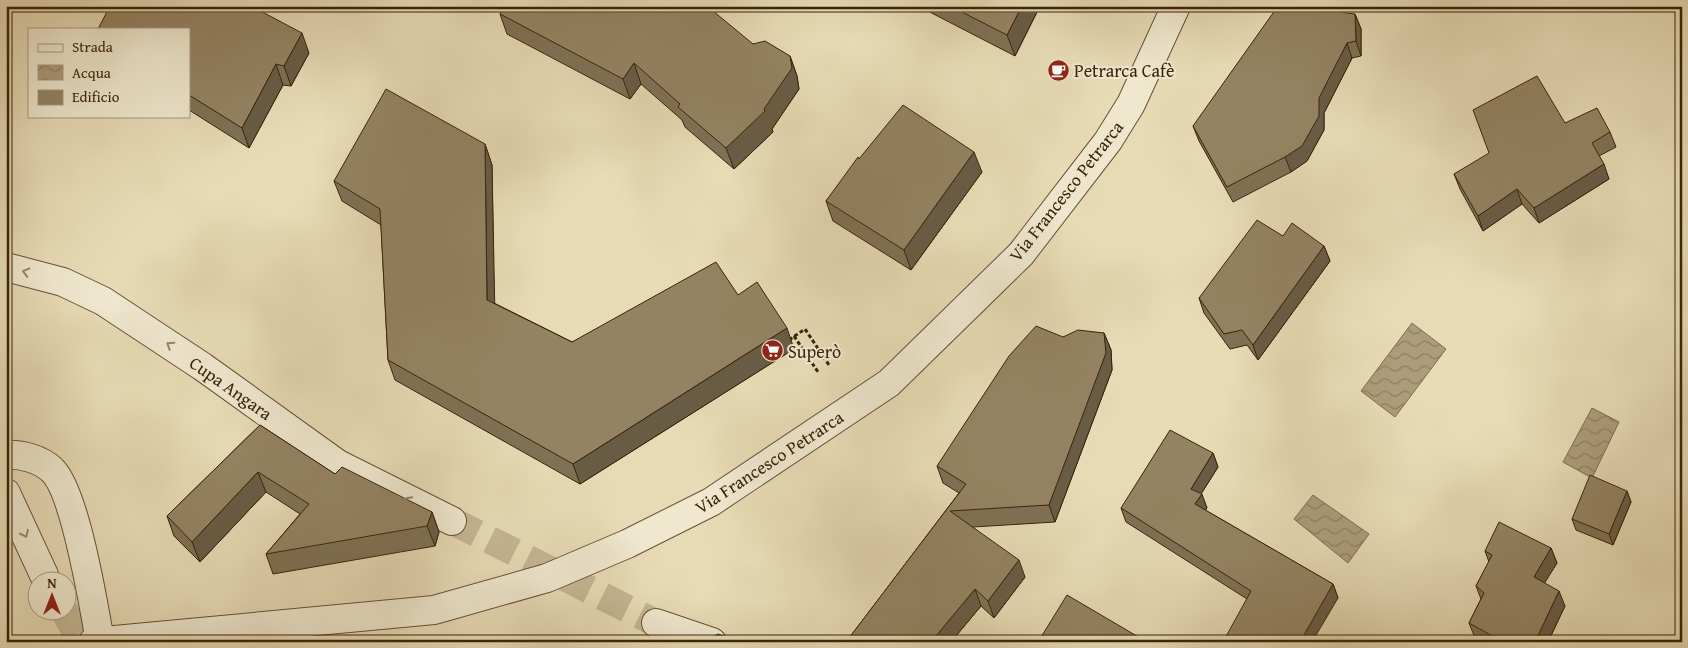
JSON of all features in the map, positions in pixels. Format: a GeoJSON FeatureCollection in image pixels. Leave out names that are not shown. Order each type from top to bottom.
{"type":"FeatureCollection","features":[{"type":"Feature","properties":{"kind":"street","name":"Via Francesco Petrarca"},"geometry":{"type":"LineString","coordinates":[[93,642],[434,610],[547,578],[627,544],[711,502],[889,383],[1021,254],[1108,141],[1131,104],[1176,6]]}},
{"type":"Feature","properties":{"kind":"street","name":"Cupa Angara"},"geometry":{"type":"LineString","coordinates":[[6,267],[63,282],[103,301],[203,367],[338,464],[452,521]]}},
{"type":"Feature","properties":{"kind":"street"},"geometry":{"type":"LineString","coordinates":[[6,455],[27,457],[39,462],[52,469],[60,480],[68,501],[90,585],[100,641]]}},
{"type":"Feature","properties":{"kind":"street"},"geometry":{"type":"LineString","coordinates":[[6,493],[42,570]]}},
{"type":"Feature","properties":{"kind":"street"},"geometry":{"type":"LineString","coordinates":[[656,623],[712,642]]}},
{"type":"Feature","properties":{"kind":"path"},"geometry":{"type":"LineString","coordinates":[[788,340],[805,329],[829,365]]}},
{"type":"Feature","properties":{"kind":"path"},"geometry":{"type":"LineString","coordinates":[[794,336],[818,372]]}},
{"type":"Feature","properties":{"kind":"water"},"geometry":{"type":"Polygon","coordinates":[[[1412,323],[1446,349],[1395,417],[1361,391],[1412,323]]]}},
{"type":"Feature","properties":{"kind":"water"},"geometry":{"type":"Polygon","coordinates":[[[1592,408],[1619,422],[1592,478],[1563,462],[1592,408]]]}},
{"type":"Feature","properties":{"kind":"water"},"geometry":{"type":"Polygon","coordinates":[[[1313,495],[1369,534],[1348,563],[1294,519],[1313,495]]]}},
{"type":"Feature","properties":{"kind":"building"},"geometry":{"type":"Polygon","coordinates":[[[110,6],[251,6],[302,33],[284,66],[276,64],[242,128],[190,96],[190,28],[99,28],[110,6]]]}},
{"type":"Feature","properties":{"kind":"building"},"geometry":{"type":"Polygon","coordinates":[[[504,6],[627,6],[641,12],[647,6],[707,6],[753,44],[765,41],[790,56],[792,68],[764,109],[765,111],[726,148],[678,107],[680,104],[634,63],[623,79],[500,14],[504,6]]]}},
{"type":"Feature","properties":{"kind":"building"},"geometry":{"type":"Polygon","coordinates":[[[950,6],[1022,6],[1007,35],[950,6]]]}},
{"type":"Feature","properties":{"kind":"building"},"geometry":{"type":"Polygon","coordinates":[[[1278,6],[1298,6],[1355,14],[1356,41],[1347,43],[1319,98],[1319,116],[1302,146],[1227,187],[1193,126],[1278,6]]]}},
{"type":"Feature","properties":{"kind":"building"},"geometry":{"type":"Polygon","coordinates":[[[1537,76],[1565,123],[1597,108],[1610,132],[1592,143],[1604,164],[1534,208],[1517,189],[1478,216],[1454,174],[1489,153],[1473,110],[1537,76]]]}},
{"type":"Feature","properties":{"kind":"building"},"geometry":{"type":"Polygon","coordinates":[[[386,89],[485,144],[487,300],[572,342],[716,262],[738,295],[757,282],[787,328],[573,464],[388,360],[380,209],[334,181],[386,89]]]}},
{"type":"Feature","properties":{"kind":"building"},"geometry":{"type":"Polygon","coordinates":[[[903,105],[974,152],[904,250],[826,201],[858,157],[859,159],[903,105]]]}},
{"type":"Feature","properties":{"kind":"building"},"geometry":{"type":"Polygon","coordinates":[[[1257,220],[1283,236],[1292,223],[1324,246],[1253,345],[1242,330],[1224,334],[1199,298],[1257,220]]]}},
{"type":"Feature","properties":{"kind":"building"},"geometry":{"type":"Polygon","coordinates":[[[1036,326],[1063,337],[1078,330],[1104,333],[1106,353],[1049,505],[950,511],[1019,560],[988,601],[975,589],[931,642],[846,642],[966,484],[937,466],[1009,356],[1036,326]]]}},
{"type":"Feature","properties":{"kind":"building"},"geometry":{"type":"Polygon","coordinates":[[[260,425],[335,474],[342,467],[432,512],[427,526],[266,554],[309,504],[258,472],[192,542],[167,516],[260,425]]]}},
{"type":"Feature","properties":{"kind":"building"},"geometry":{"type":"Polygon","coordinates":[[[1170,430],[1213,453],[1191,489],[1202,494],[1195,504],[1333,584],[1300,642],[1223,642],[1251,591],[1121,508],[1170,430]]]}},
{"type":"Feature","properties":{"kind":"building"},"geometry":{"type":"Polygon","coordinates":[[[1590,475],[1627,491],[1609,534],[1572,519],[1590,475]]]}},
{"type":"Feature","properties":{"kind":"building"},"geometry":{"type":"Polygon","coordinates":[[[1499,522],[1551,548],[1534,577],[1559,591],[1535,642],[1526,638],[1523,642],[1503,642],[1469,623],[1484,593],[1476,586],[1492,555],[1485,551],[1499,522]]]}},
{"type":"Feature","properties":{"kind":"building"},"geometry":{"type":"Polygon","coordinates":[[[1067,595],[1147,642],[1038,642],[1067,595]]]}},
{"type":"Feature","properties":{"kind":"building"},"geometry":{"type":"Polygon","coordinates":[[[718,634],[737,642],[692,642],[694,637],[708,640],[718,634]]]}},
{"type":"Feature","properties":{"kind":"tunnel"},"geometry":{"type":"LineString","coordinates":[[452,521],[656,623]]}},
{"type":"Feature","properties":{"kind":"tunnel"},"geometry":{"type":"LineString","coordinates":[[69,620],[81,642]]}},
{"type":"Feature","properties":{"kind":"place","name":"Petrarca Cafè"},"geometry":{"type":"Point","coordinates":[1058,70]}},
{"type":"Feature","properties":{"kind":"place","name":"Superò"},"geometry":{"type":"Point","coordinates":[772,351]}}]}
